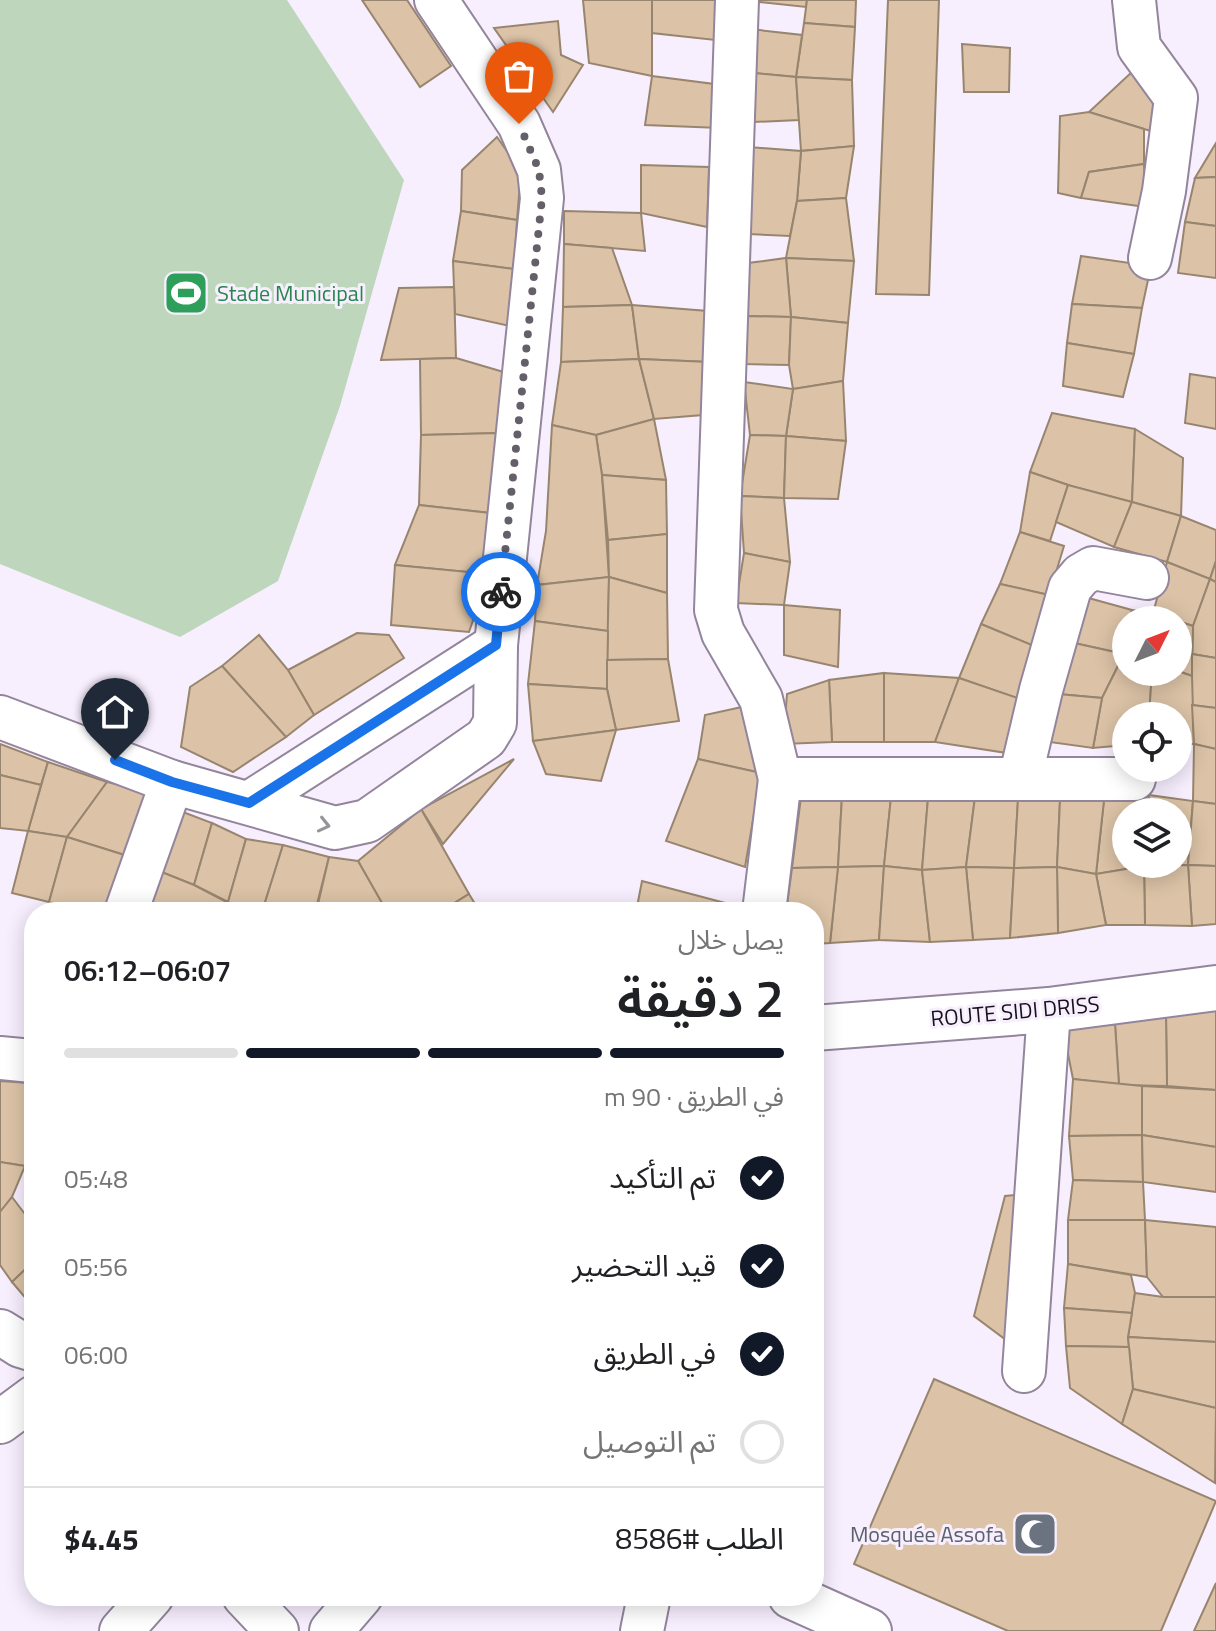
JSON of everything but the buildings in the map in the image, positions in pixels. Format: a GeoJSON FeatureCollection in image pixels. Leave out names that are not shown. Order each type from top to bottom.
{"type":"FeatureCollection","features":[{"type":"Feature","properties":{"kind":"street"},"geometry":{"type":"LineString","coordinates":[[0,717],[172,782],[335,828],[367,821],[486,738],[495,723],[496,645],[542,198],[539,170],[519,124],[436,0]]}},
{"type":"Feature","properties":{"kind":"street"},"geometry":{"type":"LineString","coordinates":[[737,0],[716,610],[723,633],[761,699],[780,779],[765,902]]}},
{"type":"Feature","properties":{"kind":"street"},"geometry":{"type":"LineString","coordinates":[[1134,0],[1139,47],[1176,98],[1164,191],[1150,258]]}},
{"type":"Feature","properties":{"kind":"street"},"geometry":{"type":"LineString","coordinates":[[1020,779],[1070,588],[1081,575],[1093,568],[1147,578]]}},
{"type":"Feature","properties":{"kind":"street"},"geometry":{"type":"LineString","coordinates":[[249,803],[496,645]]}},
{"type":"Feature","properties":{"kind":"street"},"geometry":{"type":"LineString","coordinates":[[780,779],[1112,779]]}},
{"type":"Feature","properties":{"kind":"street"},"geometry":{"type":"LineString","coordinates":[[130,902],[172,782]]}},
{"type":"Feature","properties":{"kind":"street","name":"ROUTE SIDI DRISS"},"geometry":{"type":"LineString","coordinates":[[824,1027],[1049,1010],[1216,988]]}},
{"type":"Feature","properties":{"kind":"street"},"geometry":{"type":"LineString","coordinates":[[1024,1371],[1049,1010]]}},
{"type":"Feature","properties":{"kind":"street"},"geometry":{"type":"LineString","coordinates":[[0,1332],[24,1346]]}},
{"type":"Feature","properties":{"kind":"street"},"geometry":{"type":"LineString","coordinates":[[0,1422],[24,1404]]}},
{"type":"Feature","properties":{"kind":"street"},"geometry":{"type":"LineString","coordinates":[[121,1631],[143,1606]]}},
{"type":"Feature","properties":{"kind":"street"},"geometry":{"type":"LineString","coordinates":[[253,1606],[277,1631]]}},
{"type":"Feature","properties":{"kind":"street"},"geometry":{"type":"LineString","coordinates":[[331,1631],[352,1606]]}},
{"type":"Feature","properties":{"kind":"street"},"geometry":{"type":"LineString","coordinates":[[642,1631],[647,1606]]}},
{"type":"Feature","properties":{"kind":"street"},"geometry":{"type":"LineString","coordinates":[[813,1606],[869,1631]]}},
{"type":"Feature","properties":{"kind":"green space","name":"Stade Municipal"},"geometry":{"type":"Polygon","coordinates":[[[0,0],[287,0],[404,180],[340,406],[278,581],[180,637],[0,564],[0,0]]]}},
{"type":"Feature","properties":{"kind":"way so far"},"geometry":{"type":"LineString","coordinates":[[501,592],[542,198],[539,170],[519,124]]}},
{"type":"Feature","properties":{"kind":"place","name":"Stade Municipal"},"geometry":{"type":"Point","coordinates":[186,293]}},
{"type":"Feature","properties":{"kind":"place","name":"Mosquée Assofa"},"geometry":{"type":"Point","coordinates":[1035,1534]}},
{"type":"Feature","properties":{"kind":"route"},"geometry":{"type":"LineString","coordinates":[[115,760],[172,782],[249,803],[496,645],[501,592]]}}]}
